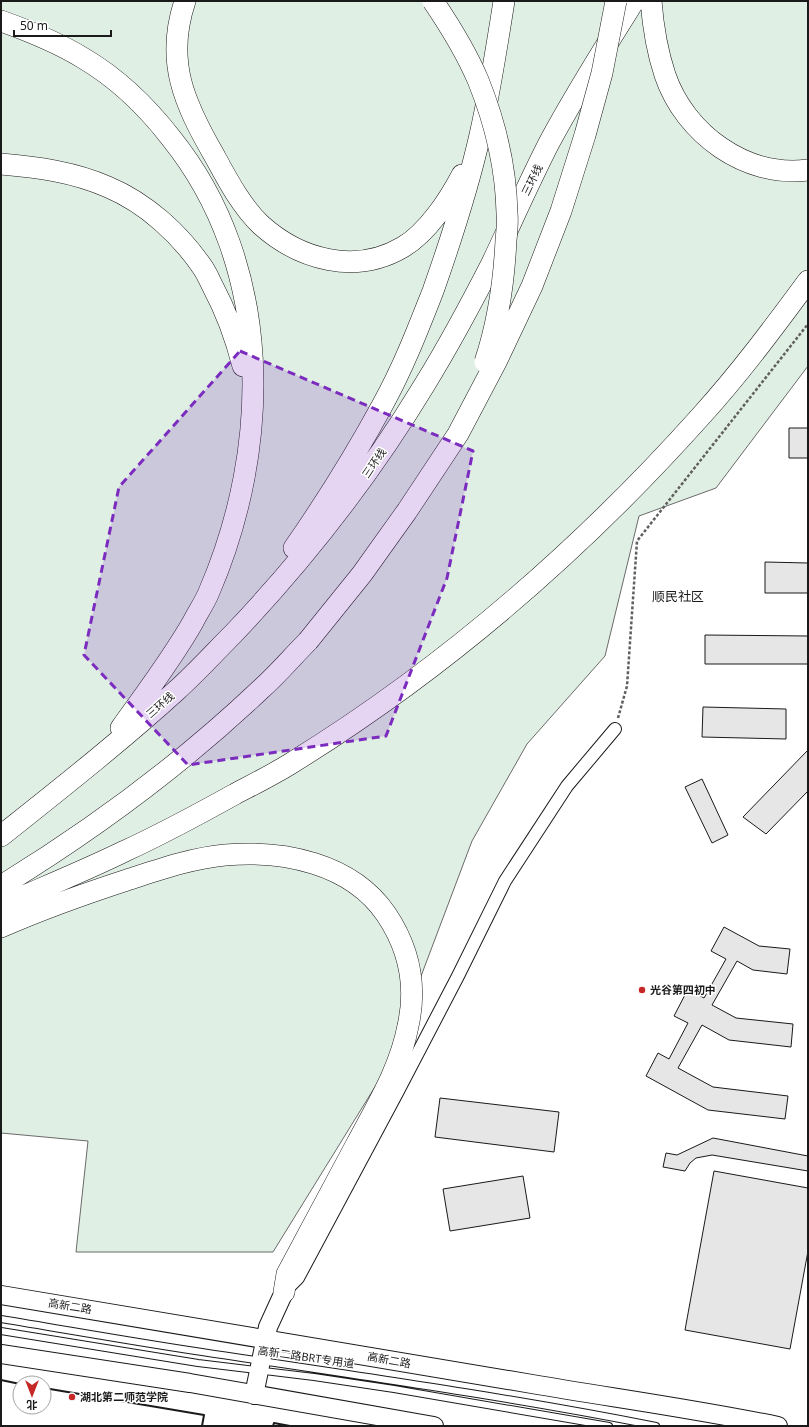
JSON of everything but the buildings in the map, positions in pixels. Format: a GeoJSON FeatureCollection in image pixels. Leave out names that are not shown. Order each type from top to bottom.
{"type":"FeatureCollection","features":[{"type":"Feature","properties":{"kind":"highway"},"geometry":{"type":"LineString","coordinates":[[185,1],[179,19],[176,43],[177,66],[183,92],[195,123],[228,181],[246,207],[260,224],[277,238],[296,249],[315,256],[338,261],[361,261],[383,256],[403,247],[421,233],[447,200],[460,180],[480,135]]}},
{"type":"Feature","properties":{"kind":"highway"},"geometry":{"type":"LineString","coordinates":[[433,1],[457,38],[478,80],[493,123],[502,166],[508,213],[506,257],[499,311],[490,347],[476,391],[458,434]]}},
{"type":"Feature","properties":{"kind":"highway"},"geometry":{"type":"LineString","coordinates":[[224,644],[278,571],[320,510],[384,404],[408,353],[445,259],[462,202],[480,135],[504,1]]}},
{"type":"Feature","properties":{"kind":"highway"},"geometry":{"type":"LineString","coordinates":[[1,886],[39,863],[149,786],[262,688],[308,641],[362,574],[407,511],[458,434],[497,360],[529,293],[561,211],[585,135],[602,73],[616,1]]}},
{"type":"Feature","properties":{"kind":"highway","name":"三环线"},"geometry":{"type":"LineString","coordinates":[[1,836],[88,766],[179,688],[224,644],[264,601],[330,524],[394,434],[426,383],[491,264],[549,143],[600,55],[634,1]]}},
{"type":"Feature","properties":{"kind":"highway"},"geometry":{"type":"LineString","coordinates":[[651,1],[652,23],[665,76],[676,100],[692,122],[711,141],[732,156],[765,168],[796,171],[808,170]]}},
{"type":"Feature","properties":{"kind":"highway"},"geometry":{"type":"LineString","coordinates":[[1,21],[41,36],[84,58],[122,86],[157,119],[186,157],[211,198],[229,242],[242,283],[250,325],[253,407],[250,448],[241,497],[228,543],[208,594],[184,637],[161,673],[116,734],[88,766]]}},
{"type":"Feature","properties":{"kind":"highway"},"geometry":{"type":"LineString","coordinates":[[1,164],[30,166],[67,173],[108,187],[145,208],[177,235],[204,269],[224,307],[236,340],[253,407]]}},
{"type":"Feature","properties":{"kind":"highway"},"geometry":{"type":"LineString","coordinates":[[1,906],[126,851],[289,765],[365,715],[438,662],[509,605],[577,544],[642,481],[703,414],[761,344],[808,281]]}},
{"type":"Feature","properties":{"kind":"highway"},"geometry":{"type":"LineString","coordinates":[[1,927],[147,874],[191,861],[225,855],[259,854],[288,857],[318,864],[341,874],[363,889],[381,907],[395,928],[406,952],[411,977],[412,1003],[403,1048],[385,1091],[287,1274],[284,1292]]}},
{"type":"Feature","properties":{"kind":"main road"},"geometry":{"type":"LineString","coordinates":[[254,1395],[268,1327],[284,1292]]}},
{"type":"Feature","properties":{"kind":"main road","name":"高新二路"},"geometry":{"type":"LineString","coordinates":[[1,1295],[265,1338],[778,1426]]}},
{"type":"Feature","properties":{"kind":"main road"},"geometry":{"type":"LineString","coordinates":[[1,1354],[190,1383],[434,1426]]}},
{"type":"Feature","properties":{"kind":"street"},"geometry":{"type":"LineString","coordinates":[[284,1292],[298,1278],[328,1223],[458,976],[505,881],[567,786],[615,729]]}},
{"type":"Feature","properties":{"kind":"lane","name":"高新二路BRT专用道"},"geometry":{"type":"LineString","coordinates":[[1,1319],[260,1366],[593,1422],[609,1426]]}},
{"type":"Feature","properties":{"kind":"lane","name":"高新二路BRT专用道"},"geometry":{"type":"LineString","coordinates":[[1,1331],[198,1363],[324,1370],[573,1410],[656,1426]]}},
{"type":"Feature","properties":{"kind":"path"},"geometry":{"type":"LineString","coordinates":[[615,729],[627,686],[637,542],[808,324]]}},
{"type":"Feature","properties":{"kind":"highlighted area"},"geometry":{"type":"Polygon","coordinates":[[[240,351],[473,451],[447,578],[386,736],[188,765],[84,655],[119,487],[240,351]]]}},
{"type":"Feature","properties":{"kind":"green space"},"geometry":{"type":"Polygon","coordinates":[[[1,1],[808,1],[808,366],[716,488],[639,516],[605,656],[527,744],[472,841],[386,1069],[273,1252],[76,1252],[88,1141],[1,1133],[1,1]]]}},
{"type":"Feature","properties":{"kind":"wall"},"geometry":{"type":"LineString","coordinates":[[1,1380],[12,1382]]}},
{"type":"Feature","properties":{"kind":"wall"},"geometry":{"type":"LineString","coordinates":[[52,1389],[204,1415],[202,1426]]}},
{"type":"Feature","properties":{"kind":"wall"},"geometry":{"type":"LineString","coordinates":[[273,1426],[274,1423],[290,1426]]}},
{"type":"Feature","properties":{"kind":"place","name":"光谷第四初中"},"geometry":{"type":"Point","coordinates":[642,990]}},
{"type":"Feature","properties":{"kind":"place","name":"湖北第二师范学院"},"geometry":{"type":"Point","coordinates":[72,1397]}},
{"type":"Feature","properties":{"kind":"district","name":"顺民社区"},"geometry":{"type":"Point","coordinates":[678,596]}}]}
